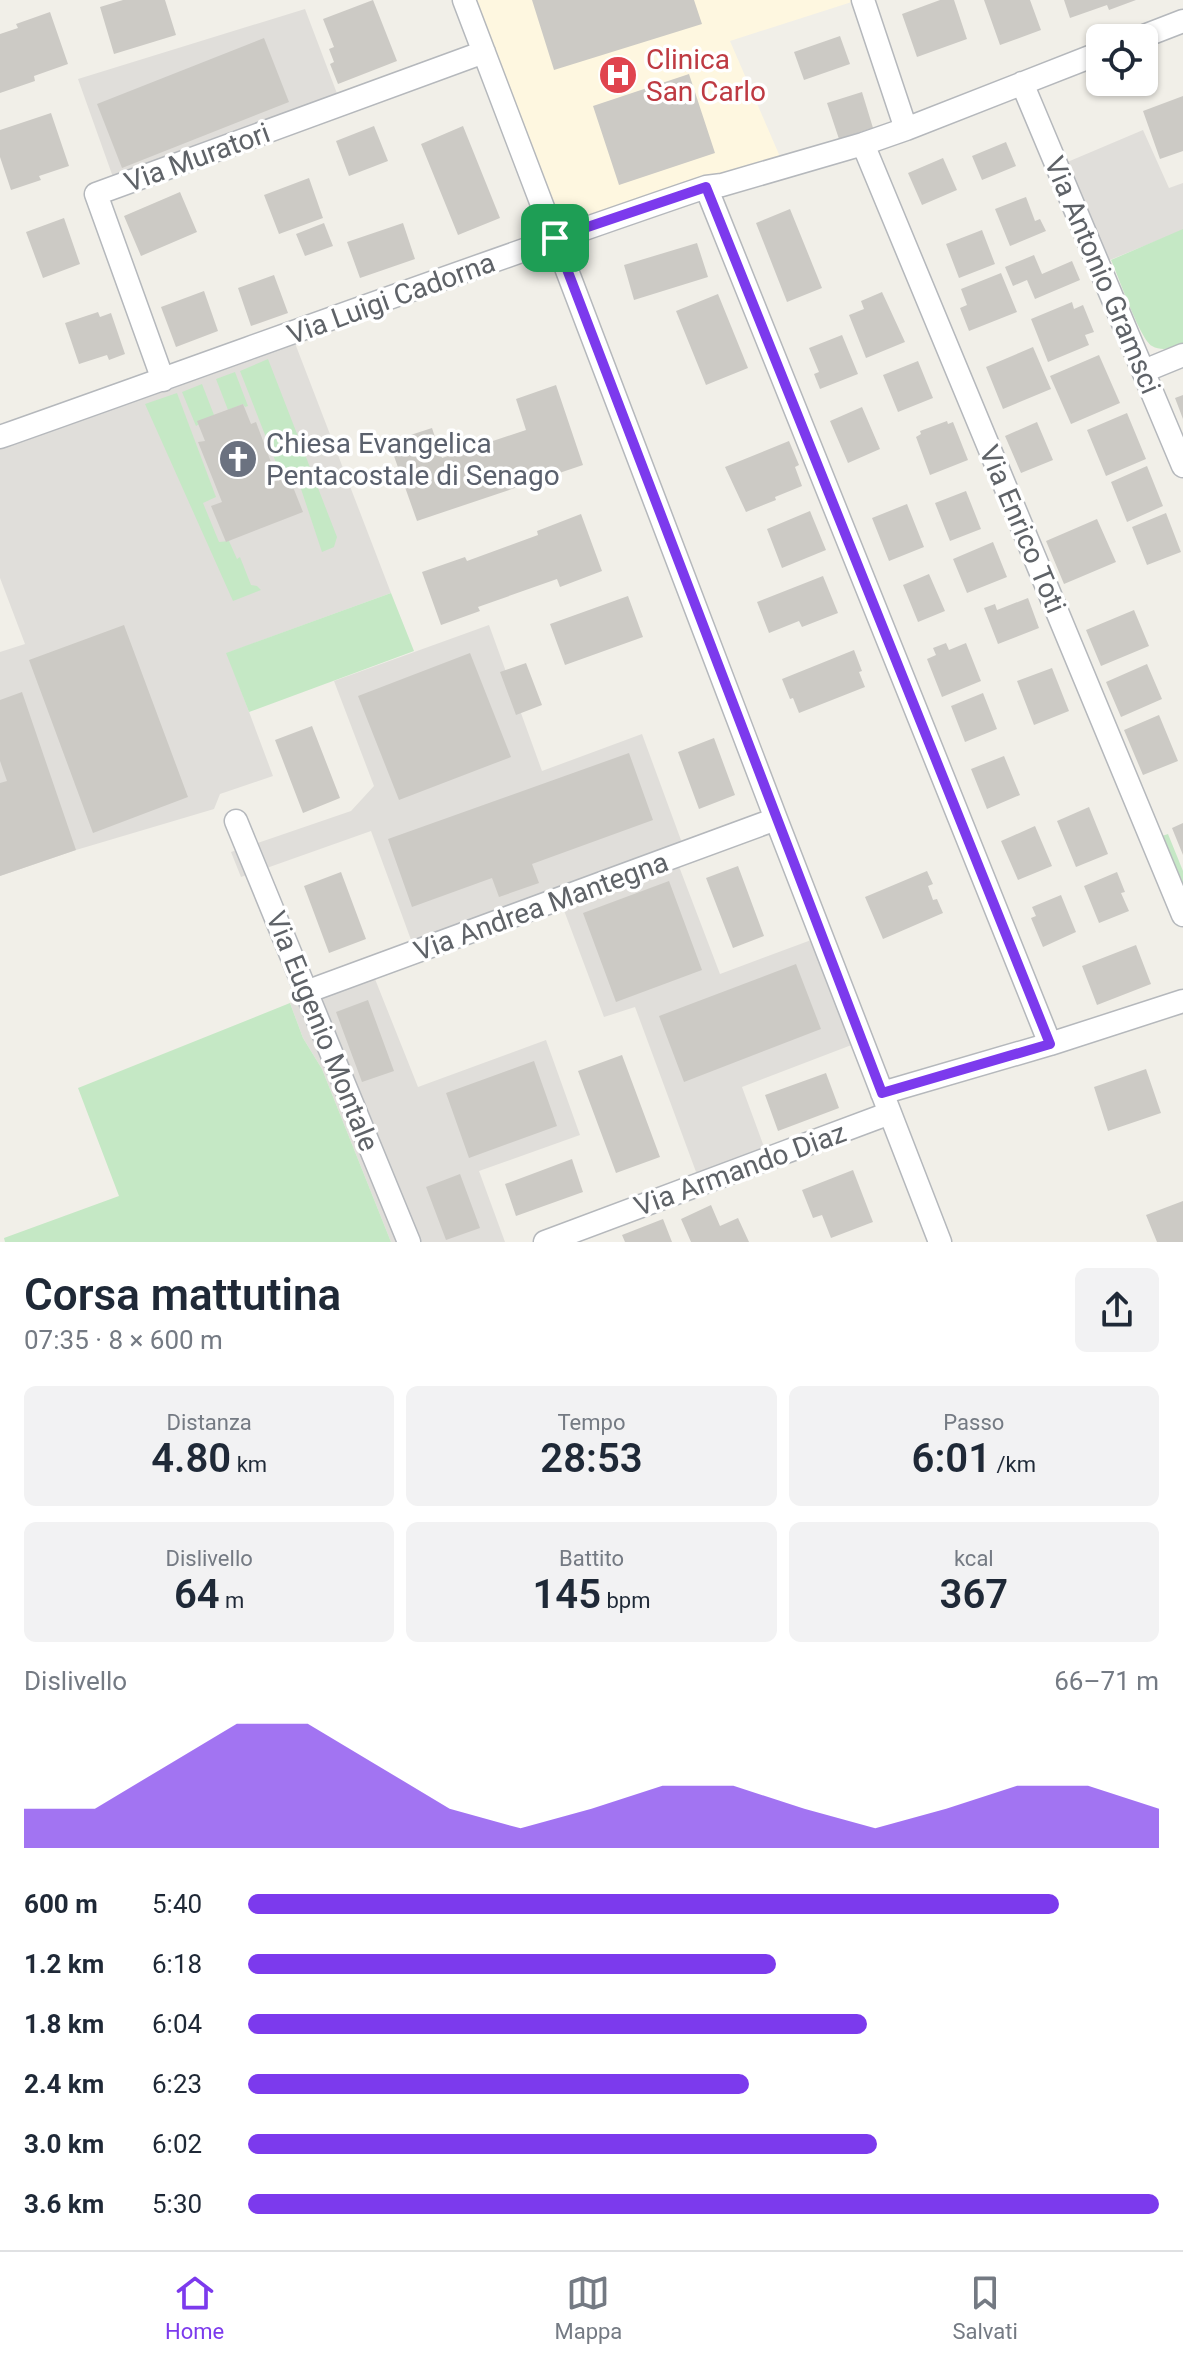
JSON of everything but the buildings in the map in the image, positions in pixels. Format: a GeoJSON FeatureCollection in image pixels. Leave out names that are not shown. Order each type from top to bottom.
{"type":"FeatureCollection","features":[{"type":"Feature","properties":{"kind":"street"},"geometry":{"type":"LineString","coordinates":[[464,0],[940,1242]]}},
{"type":"Feature","properties":{"kind":"street"},"geometry":{"type":"LineString","coordinates":[[863,0],[906,129]]}},
{"type":"Feature","properties":{"kind":"street"},"geometry":{"type":"LineString","coordinates":[[1158,31],[1183,21]]}},
{"type":"Feature","properties":{"kind":"street","name":"Via Muratori"},"geometry":{"type":"LineString","coordinates":[[163,380],[96,194],[484,52]]}},
{"type":"Feature","properties":{"kind":"street","name":"Via Luigi Cadorna"},"geometry":{"type":"LineString","coordinates":[[0,437],[555,238],[706,187],[863,144],[1086,58]]}},
{"type":"Feature","properties":{"kind":"street","name":"Via Antonio Gramsci"},"geometry":{"type":"LineString","coordinates":[[1022,83],[1183,466]]}},
{"type":"Feature","properties":{"kind":"street","name":"Via Enrico Toti"},"geometry":{"type":"LineString","coordinates":[[863,144],[1183,915]]}},
{"type":"Feature","properties":{"kind":"street"},"geometry":{"type":"LineString","coordinates":[[706,187],[1050,1044]]}},
{"type":"Feature","properties":{"kind":"street"},"geometry":{"type":"LineString","coordinates":[[1144,371],[1183,355]]}},
{"type":"Feature","properties":{"kind":"street","name":"Via Andrea Mantegna"},"geometry":{"type":"LineString","coordinates":[[306,992],[776,819]]}},
{"type":"Feature","properties":{"kind":"street","name":"Via Eugenio Montale"},"geometry":{"type":"LineString","coordinates":[[236,821],[409,1242]]}},
{"type":"Feature","properties":{"kind":"street","name":"Via Armando Diaz"},"geometry":{"type":"LineString","coordinates":[[545,1242],[886,1103],[1050,1044],[1183,1001]]}},
{"type":"Feature","properties":{"kind":"shaded area"},"geometry":{"type":"Polygon","coordinates":[[[473,0],[858,0],[730,41],[784,166],[559,234],[473,0]]]}},
{"type":"Feature","properties":{"kind":"shaded area"},"geometry":{"type":"Polygon","coordinates":[[[305,9],[341,104],[119,194],[78,79],[305,9]]]}},
{"type":"Feature","properties":{"kind":"shaded area"},"geometry":{"type":"Polygon","coordinates":[[[1143,130],[1169,188],[1183,183],[1183,230],[1100,264],[1058,166],[1143,130]]]}},
{"type":"Feature","properties":{"kind":"shaded area"},"geometry":{"type":"Polygon","coordinates":[[[293,338],[391,593],[227,653],[273,776],[220,794],[214,809],[0,876],[0,652],[25,644],[0,578],[0,442],[293,338]]]}},
{"type":"Feature","properties":{"kind":"shaded area"},"geometry":{"type":"Polygon","coordinates":[[[489,625],[542,771],[642,734],[685,851],[675,856],[720,974],[822,936],[862,1041],[742,1087],[767,1155],[699,1180],[635,1007],[604,1017],[559,897],[414,948],[371,831],[241,877],[231,852],[351,811],[374,786],[334,681],[489,625]]]}},
{"type":"Feature","properties":{"kind":"shaded area"},"geometry":{"type":"Polygon","coordinates":[[[373,974],[418,1087],[546,1040],[580,1135],[479,1171],[505,1242],[391,1242],[322,1069],[303,1038],[290,1003],[373,974]]]}},
{"type":"Feature","properties":{"kind":"green space"},"geometry":{"type":"Polygon","coordinates":[[[1183,229],[1183,343],[1160,349],[1152,346],[1142,332],[1111,260],[1183,229]]]}},
{"type":"Feature","properties":{"kind":"green space"},"geometry":{"type":"Polygon","coordinates":[[[268,359],[337,537],[334,547],[322,552],[294,468],[280,473],[240,371],[268,359]]]}},
{"type":"Feature","properties":{"kind":"green space"},"geometry":{"type":"Polygon","coordinates":[[[235,372],[248,406],[243,404],[228,410],[216,379],[235,372]]]}},
{"type":"Feature","properties":{"kind":"green space"},"geometry":{"type":"Polygon","coordinates":[[[202,384],[214,415],[196,426],[182,392],[202,384]]]}},
{"type":"Feature","properties":{"kind":"green space"},"geometry":{"type":"Polygon","coordinates":[[[177,393],[216,497],[203,503],[219,542],[229,541],[237,559],[240,557],[251,585],[261,590],[233,601],[145,404],[177,393]]]}},
{"type":"Feature","properties":{"kind":"green space"},"geometry":{"type":"Polygon","coordinates":[[[391,593],[414,651],[249,712],[226,653],[391,593]]]}},
{"type":"Feature","properties":{"kind":"green space"},"geometry":{"type":"Polygon","coordinates":[[[1168,834],[1183,871],[1183,888],[1162,836],[1168,834]]]}},
{"type":"Feature","properties":{"kind":"green space"},"geometry":{"type":"Polygon","coordinates":[[[290,1003],[303,1038],[322,1069],[391,1242],[5,1242],[4,1238],[119,1196],[78,1088],[290,1003]]]}},
{"type":"Feature","properties":{"kind":"place","name":"Clinica San Carlo"},"geometry":{"type":"Point","coordinates":[618,75]}},
{"type":"Feature","properties":{"kind":"place","name":"Chiesa Evangelica Pentacostale di Senago"},"geometry":{"type":"Point","coordinates":[238,459]}},
{"type":"Feature","properties":{"kind":"route"},"geometry":{"type":"LineString","coordinates":[[706,187],[1050,1044],[882,1093],[555,238],[706,187]]}}]}
